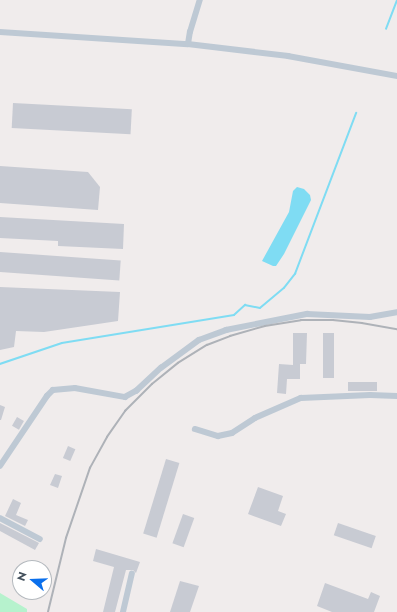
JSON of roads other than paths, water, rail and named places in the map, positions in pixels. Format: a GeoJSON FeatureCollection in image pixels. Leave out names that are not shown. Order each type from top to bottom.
{"type":"FeatureCollection","features":[{"type":"Feature","properties":{"kind":"street"},"geometry":{"type":"LineString","coordinates":[[188,44],[190,32],[200,0]]}},
{"type":"Feature","properties":{"kind":"street"},"geometry":{"type":"LineString","coordinates":[[0,32],[188,44],[288,56],[397,76]]}},
{"type":"Feature","properties":{"kind":"street"},"geometry":{"type":"LineString","coordinates":[[0,466],[47,396],[53,390],[75,388],[124,397],[136,391],[161,368],[199,340],[226,330],[307,314],[370,317],[397,312]]}},
{"type":"Feature","properties":{"kind":"street"},"geometry":{"type":"LineString","coordinates":[[195,429],[218,436],[232,433],[255,418],[301,398],[370,395],[397,396]]}},
{"type":"Feature","properties":{"kind":"street"},"geometry":{"type":"LineString","coordinates":[[0,518],[40,539]]}},
{"type":"Feature","properties":{"kind":"street"},"geometry":{"type":"LineString","coordinates":[[123,612],[132,574]]}},
{"type":"Feature","properties":{"kind":"water"},"geometry":{"type":"Polygon","coordinates":[[[297,187],[304,189],[310,195],[311,200],[284,254],[276,266],[273,266],[262,261],[289,212],[293,191],[297,187]]]}},
{"type":"Feature","properties":{"kind":"waterway"},"geometry":{"type":"LineString","coordinates":[[386,29],[397,1]]}},
{"type":"Feature","properties":{"kind":"waterway"},"geometry":{"type":"LineString","coordinates":[[0,364],[62,343],[234,315],[245,305],[260,308],[284,288],[295,274],[356,113]]}},
{"type":"Feature","properties":{"kind":"railway"},"geometry":{"type":"LineString","coordinates":[[48,612],[66,538],[90,468],[107,437],[125,411],[152,384],[178,363],[207,345],[230,336],[265,326],[301,320],[333,320],[397,329]]}}]}
